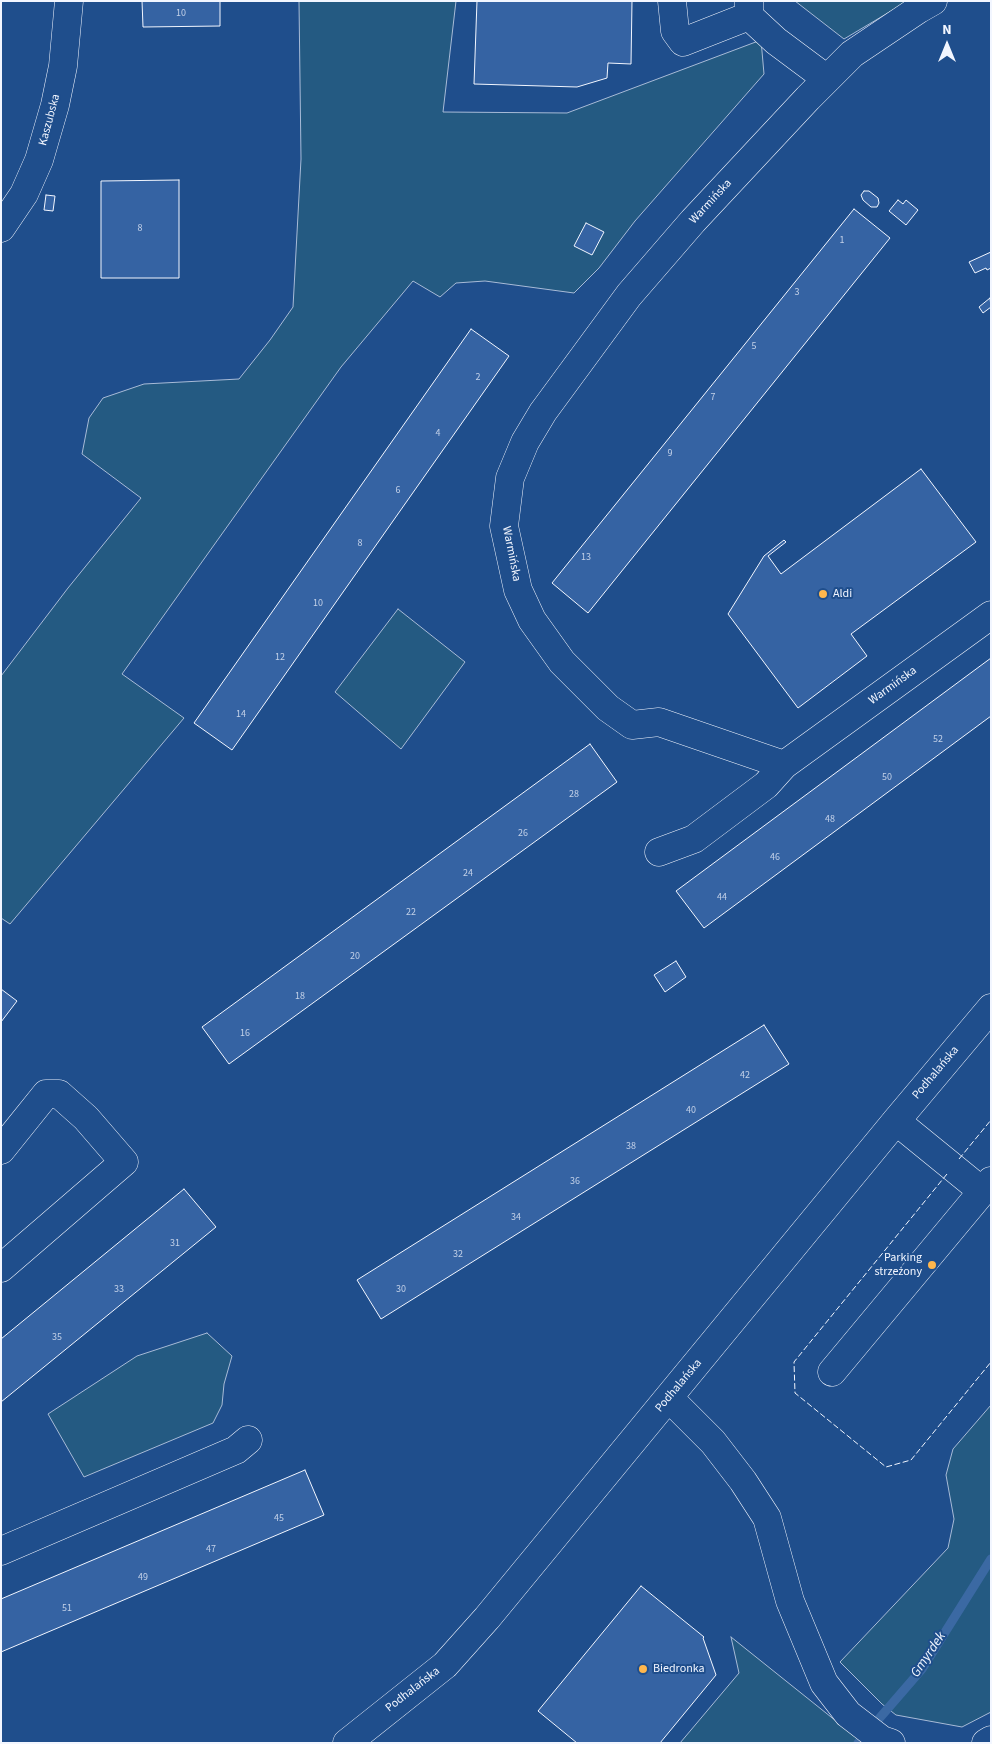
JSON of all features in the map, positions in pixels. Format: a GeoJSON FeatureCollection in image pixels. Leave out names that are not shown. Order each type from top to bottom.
{"type":"FeatureCollection","features":[{"type":"Feature","properties":{"kind":"street","name":"Kaszubska"},"geometry":{"type":"LineString","coordinates":[[1,228],[24,194],[40,160],[63,66],[68,1]]}},
{"type":"Feature","properties":{"kind":"street"},"geometry":{"type":"LineString","coordinates":[[672,1],[675,31],[683,42],[749,9],[776,42],[827,79]]}},
{"type":"Feature","properties":{"kind":"street","name":"Warmińska"},"geometry":{"type":"LineString","coordinates":[[933,1],[919,8],[852,54],[693,221],[629,295],[543,412],[526,442],[510,478],[504,526],[518,590],[532,620],[562,662],[608,708],[632,725],[659,722],[784,765],[991,615]]}},
{"type":"Feature","properties":{"kind":"street"},"geometry":{"type":"LineString","coordinates":[[659,852],[694,839],[766,786],[784,765]]}},
{"type":"Feature","properties":{"kind":"street","name":"Podhalańska"},"geometry":{"type":"LineString","coordinates":[[347,1743],[445,1665],[487,1618],[991,1008]]}},
{"type":"Feature","properties":{"kind":"street"},"geometry":{"type":"LineString","coordinates":[[1,1150],[46,1094],[59,1094],[86,1118],[124,1162],[1,1268]]}},
{"type":"Feature","properties":{"kind":"street"},"geometry":{"type":"LineString","coordinates":[[832,1372],[986,1186],[896,1121]]}},
{"type":"Feature","properties":{"kind":"street"},"geometry":{"type":"LineString","coordinates":[[669,1398],[713,1442],[743,1481],[767,1518],[790,1601],[824,1682],[848,1714],[886,1741]]}},
{"type":"Feature","properties":{"kind":"street"},"geometry":{"type":"LineString","coordinates":[[1,1550],[236,1450],[248,1440]]}},
{"type":"Feature","properties":{"kind":"street"},"geometry":{"type":"LineString","coordinates":[[986,1743],[991,1740]]}},
{"type":"Feature","properties":{"kind":"shaded area"},"geometry":{"type":"Polygon","coordinates":[[[299,1],[456,1],[443,112],[567,113],[761,40],[764,74],[635,221],[599,268],[574,293],[485,281],[456,283],[440,297],[413,281],[341,367],[122,674],[184,718],[10,924],[1,918],[1,676],[68,588],[141,498],[82,454],[89,418],[103,398],[144,384],[239,379],[293,307],[301,159],[299,1]]]}},
{"type":"Feature","properties":{"kind":"shaded area"},"geometry":{"type":"Polygon","coordinates":[[[795,1],[908,1],[844,39],[795,1]]]}},
{"type":"Feature","properties":{"kind":"shaded area"},"geometry":{"type":"Polygon","coordinates":[[[398,609],[465,662],[401,749],[335,692],[398,609]]]}},
{"type":"Feature","properties":{"kind":"shaded area"},"geometry":{"type":"Polygon","coordinates":[[[207,1333],[232,1356],[224,1384],[222,1405],[213,1423],[84,1477],[48,1414],[137,1356],[207,1333]]]}},
{"type":"Feature","properties":{"kind":"shaded area"},"geometry":{"type":"Polygon","coordinates":[[[991,1405],[991,1712],[962,1727],[896,1715],[882,1704],[840,1662],[948,1548],[954,1519],[946,1475],[953,1449],[991,1405]]]}},
{"type":"Feature","properties":{"kind":"shaded area"},"geometry":{"type":"Polygon","coordinates":[[[731,1637],[846,1729],[878,1743],[680,1743],[739,1673],[731,1637]]]}},
{"type":"Feature","properties":{"kind":"building"},"geometry":{"type":"Polygon","coordinates":[[[142,1],[220,1],[220,26],[143,27],[142,1]]]}},
{"type":"Feature","properties":{"kind":"building"},"geometry":{"type":"Polygon","coordinates":[[[477,1],[632,1],[631,64],[608,63],[607,78],[577,87],[474,84],[477,1]]]}},
{"type":"Feature","properties":{"kind":"building"},"geometry":{"type":"Polygon","coordinates":[[[179,180],[179,278],[101,278],[101,181],[179,180]]]}},
{"type":"Feature","properties":{"kind":"building"},"geometry":{"type":"Polygon","coordinates":[[[864,191],[869,191],[878,198],[879,203],[877,207],[871,207],[863,200],[861,195],[864,191]]]}},
{"type":"Feature","properties":{"kind":"building"},"geometry":{"type":"Polygon","coordinates":[[[46,195],[55,196],[53,211],[44,210],[46,195]]]}},
{"type":"Feature","properties":{"kind":"building"},"geometry":{"type":"Polygon","coordinates":[[[898,200],[903,204],[906,200],[918,210],[906,225],[889,211],[898,200]]]}},
{"type":"Feature","properties":{"kind":"building"},"geometry":{"type":"Polygon","coordinates":[[[854,209],[890,238],[588,613],[552,583],[854,209]]]}},
{"type":"Feature","properties":{"kind":"building"},"geometry":{"type":"Polygon","coordinates":[[[586,223],[604,232],[592,255],[574,246],[586,223]]]}},
{"type":"Feature","properties":{"kind":"building"},"geometry":{"type":"Polygon","coordinates":[[[991,252],[991,268],[975,273],[969,262],[991,252]]]}},
{"type":"Feature","properties":{"kind":"building"},"geometry":{"type":"Polygon","coordinates":[[[990,298],[991,307],[983,313],[979,307],[990,298]]]}},
{"type":"Feature","properties":{"kind":"building"},"geometry":{"type":"Polygon","coordinates":[[[471,329],[509,356],[232,750],[194,723],[471,329]]]}},
{"type":"Feature","properties":{"kind":"building","name":"Aldi"},"geometry":{"type":"Polygon","coordinates":[[[921,469],[976,542],[851,634],[867,656],[798,708],[728,614],[764,556],[784,540],[786,542],[768,556],[781,574],[921,469]]]}},
{"type":"Feature","properties":{"kind":"building"},"geometry":{"type":"Polygon","coordinates":[[[991,658],[991,716],[704,928],[676,891],[991,658]]]}},
{"type":"Feature","properties":{"kind":"building"},"geometry":{"type":"Polygon","coordinates":[[[590,744],[617,782],[229,1064],[202,1027],[590,744]]]}},
{"type":"Feature","properties":{"kind":"building"},"geometry":{"type":"Polygon","coordinates":[[[676,961],[686,977],[665,992],[654,975],[676,961]]]}},
{"type":"Feature","properties":{"kind":"building"},"geometry":{"type":"Polygon","coordinates":[[[1,989],[17,1001],[1,1022],[1,989]]]}},
{"type":"Feature","properties":{"kind":"building"},"geometry":{"type":"Polygon","coordinates":[[[764,1025],[789,1064],[381,1319],[357,1280],[764,1025]]]}},
{"type":"Feature","properties":{"kind":"building"},"geometry":{"type":"Polygon","coordinates":[[[184,1189],[216,1227],[1,1402],[1,1339],[184,1189]]]}},
{"type":"Feature","properties":{"kind":"building"},"geometry":{"type":"Polygon","coordinates":[[[305,1470],[324,1515],[1,1652],[1,1599],[305,1470]]]}},
{"type":"Feature","properties":{"kind":"building","name":"Biedronka"},"geometry":{"type":"Polygon","coordinates":[[[641,1586],[704,1637],[716,1675],[660,1743],[577,1743],[538,1711],[641,1586]]]}},
{"type":"Feature","properties":{"kind":"waterway","name":"Gmyrdek"},"geometry":{"type":"LineString","coordinates":[[858,1743],[922,1669],[991,1559]]}},
{"type":"Feature","properties":{"kind":"fence"},"geometry":{"type":"LineString","coordinates":[[959,1159],[991,1120]]}},
{"type":"Feature","properties":{"kind":"fence"},"geometry":{"type":"LineString","coordinates":[[947,1174],[794,1362],[795,1393],[886,1467],[911,1460],[991,1362]]}},
{"type":"Feature","properties":{"kind":"place","name":"Aldi"},"geometry":{"type":"Point","coordinates":[823,594]}},
{"type":"Feature","properties":{"kind":"place","name":"Parking strzeżony"},"geometry":{"type":"Point","coordinates":[932,1265]}},
{"type":"Feature","properties":{"kind":"place","name":"Biedronka"},"geometry":{"type":"Point","coordinates":[643,1669]}}]}
